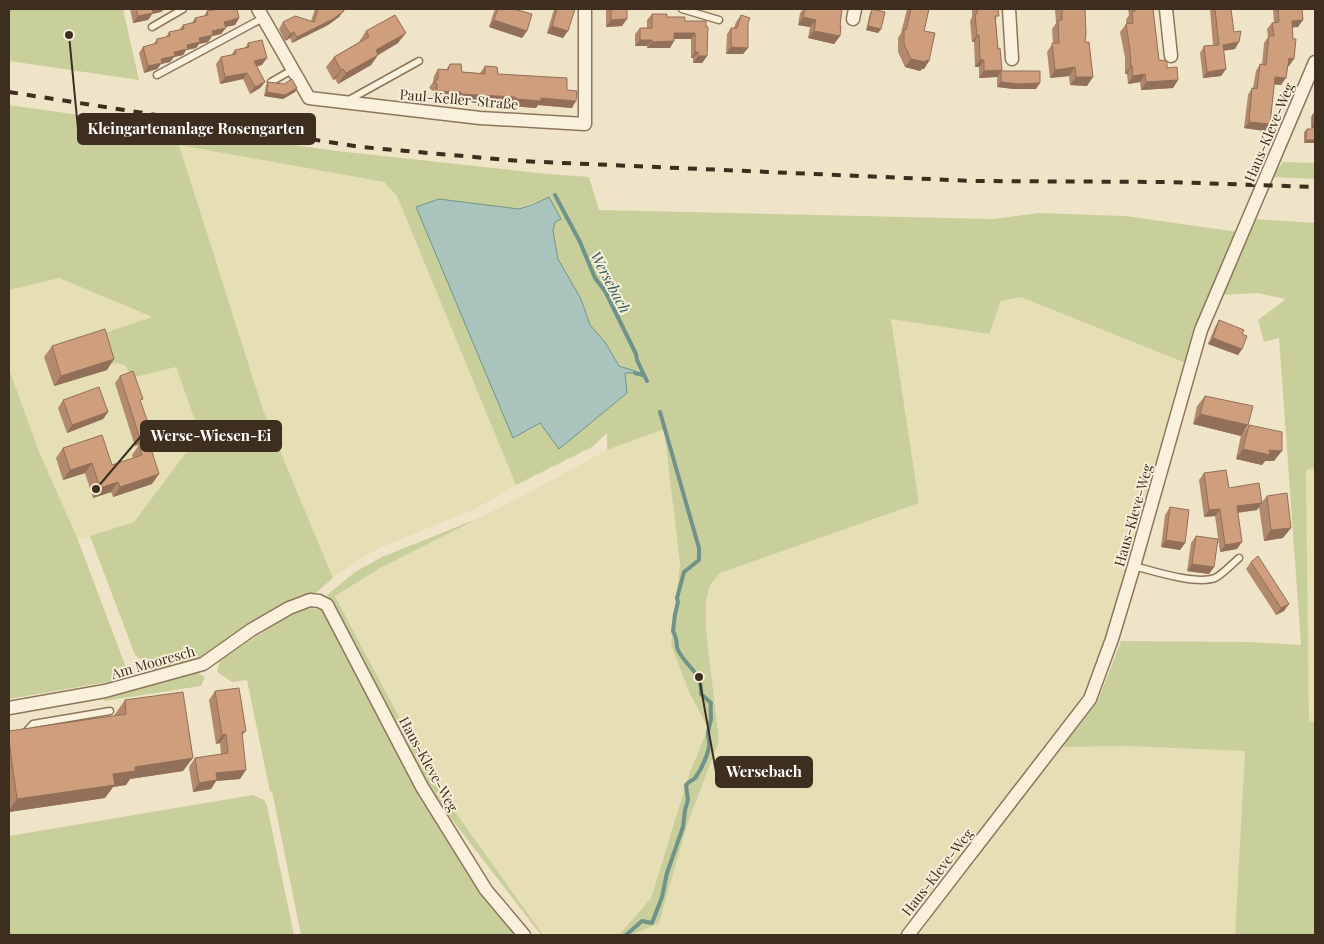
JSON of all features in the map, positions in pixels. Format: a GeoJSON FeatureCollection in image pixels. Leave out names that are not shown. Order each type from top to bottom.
{"type":"FeatureCollection","features":[{"type":"Feature","properties":{"kind":"street","name":"Paul-Keller-Straße"},"geometry":{"type":"LineString","coordinates":[[260,13],[309,98],[480,118],[585,124],[585,9]]}},
{"type":"Feature","properties":{"kind":"street"},"geometry":{"type":"LineString","coordinates":[[1009,9],[1012,59]]}},
{"type":"Feature","properties":{"kind":"street"},"geometry":{"type":"LineString","coordinates":[[1166,9],[1171,56]]}},
{"type":"Feature","properties":{"kind":"street","name":"Haus-Kleve-Weg"},"geometry":{"type":"LineString","coordinates":[[908,935],[1090,699],[1112,639],[1134,566],[1201,330],[1315,62]]}},
{"type":"Feature","properties":{"kind":"street","name":"Am Mooresch"},"geometry":{"type":"LineString","coordinates":[[9,708],[105,691],[203,664],[251,630],[289,608],[310,600],[319,601]]}},
{"type":"Feature","properties":{"kind":"street","name":"Haus-Kleve-Weg"},"geometry":{"type":"LineString","coordinates":[[319,601],[327,605],[422,787],[486,890],[524,935]]}},
{"type":"Feature","properties":{"kind":"lane"},"geometry":{"type":"LineString","coordinates":[[152,27],[183,9]]}},
{"type":"Feature","properties":{"kind":"lane"},"geometry":{"type":"LineString","coordinates":[[682,9],[719,20]]}},
{"type":"Feature","properties":{"kind":"lane","name":"Paul-Keller-Straße"},"geometry":{"type":"LineString","coordinates":[[157,76],[260,13]]}},
{"type":"Feature","properties":{"kind":"lane"},"geometry":{"type":"LineString","coordinates":[[344,103],[420,61]]}},
{"type":"Feature","properties":{"kind":"lane"},"geometry":{"type":"LineString","coordinates":[[271,82],[292,70]]}},
{"type":"Feature","properties":{"kind":"lane"},"geometry":{"type":"LineString","coordinates":[[1134,566],[1185,579],[1206,579],[1216,578],[1239,558]]}},
{"type":"Feature","properties":{"kind":"lane"},"geometry":{"type":"LineString","coordinates":[[9,737],[24,734],[33,724],[110,710]]}},
{"type":"Feature","properties":{"kind":"shaded area"},"geometry":{"type":"Polygon","coordinates":[[[178,145],[384,182],[397,196],[516,485],[477,508],[377,549],[333,578],[263,410],[178,145]]]}},
{"type":"Feature","properties":{"kind":"shaded area"},"geometry":{"type":"Polygon","coordinates":[[[59,278],[160,321],[200,434],[134,522],[78,540],[38,449],[9,369],[9,290],[59,278]]]}},
{"type":"Feature","properties":{"kind":"shaded area"},"geometry":{"type":"Polygon","coordinates":[[[1021,297],[1186,363],[1104,655],[1084,698],[1047,750],[897,935],[632,935],[659,923],[687,825],[719,741],[706,629],[706,601],[710,585],[720,573],[919,503],[891,319],[988,334],[1001,301],[1021,297]]]}},
{"type":"Feature","properties":{"kind":"shaded area"},"geometry":{"type":"Polygon","coordinates":[[[664,428],[680,564],[671,645],[690,694],[708,728],[690,772],[651,898],[619,935],[543,935],[433,781],[335,595],[380,568],[526,494],[607,450],[664,428]]]}},
{"type":"Feature","properties":{"kind":"shaded area"},"geometry":{"type":"Polygon","coordinates":[[[1315,468],[1315,721],[1309,722],[1306,470],[1315,468]]]}},
{"type":"Feature","properties":{"kind":"shaded area"},"geometry":{"type":"Polygon","coordinates":[[[1127,746],[1246,751],[1235,935],[918,935],[1061,747],[1127,746]]]}},
{"type":"Feature","properties":{"kind":"green space"},"geometry":{"type":"Polygon","coordinates":[[[9,9],[123,9],[139,80],[9,61],[9,9]]]}},
{"type":"Feature","properties":{"kind":"green space"},"geometry":{"type":"Polygon","coordinates":[[[9,105],[337,151],[589,177],[599,210],[994,219],[1038,213],[1125,216],[1238,232],[1191,341],[1186,363],[1021,297],[1001,301],[989,334],[891,319],[919,503],[720,573],[710,585],[706,601],[706,629],[719,741],[687,825],[659,923],[632,935],[619,935],[651,898],[690,772],[708,728],[690,694],[671,645],[680,564],[664,429],[607,450],[607,433],[592,447],[516,485],[397,196],[384,182],[179,145],[263,410],[333,578],[317,592],[288,605],[205,658],[155,674],[149,665],[135,655],[90,536],[134,522],[200,434],[176,367],[131,378],[126,366],[118,363],[111,364],[105,333],[152,317],[59,278],[9,290],[9,105]],[[549,197],[519,209],[439,199],[514,437],[625,372],[635,373],[619,366],[605,342],[590,325],[581,299],[558,259],[553,231],[555,222],[549,197]]]}},
{"type":"Feature","properties":{"kind":"green space"},"geometry":{"type":"Polygon","coordinates":[[[1283,162],[1315,163],[1315,179],[1272,177],[1283,162]]]}},
{"type":"Feature","properties":{"kind":"green space"},"geometry":{"type":"Polygon","coordinates":[[[1255,219],[1315,223],[1315,468],[1306,470],[1309,722],[1315,721],[1315,935],[1235,935],[1245,751],[1127,746],[1061,747],[1098,701],[1121,641],[1252,642],[1301,645],[1279,338],[1264,342],[1258,320],[1286,299],[1257,293],[1223,295],[1255,219]]]}},
{"type":"Feature","properties":{"kind":"green space"},"geometry":{"type":"Polygon","coordinates":[[[9,369],[38,449],[78,540],[130,678],[9,699],[9,369]]]}},
{"type":"Feature","properties":{"kind":"green space"},"geometry":{"type":"Polygon","coordinates":[[[479,518],[380,568],[335,596],[433,781],[543,935],[541,935],[426,786],[327,595],[355,572],[382,557],[479,518]]]}},
{"type":"Feature","properties":{"kind":"green space"},"geometry":{"type":"Polygon","coordinates":[[[312,608],[324,611],[423,803],[526,935],[301,935],[247,680],[232,682],[217,672],[220,660],[296,611],[312,608]]]}},
{"type":"Feature","properties":{"kind":"green space"},"geometry":{"type":"Polygon","coordinates":[[[197,672],[205,677],[201,686],[104,701],[103,695],[161,683],[197,672]]]}},
{"type":"Feature","properties":{"kind":"green space"},"geometry":{"type":"Polygon","coordinates":[[[253,795],[264,800],[267,806],[294,935],[9,935],[9,836],[253,795]]]}},
{"type":"Feature","properties":{"kind":"water"},"geometry":{"type":"Polygon","coordinates":[[[549,197],[561,219],[555,222],[553,231],[558,259],[581,299],[590,325],[605,342],[619,366],[635,371],[635,373],[625,373],[627,393],[559,449],[540,423],[513,438],[416,207],[439,199],[519,209],[549,197]]]}},
{"type":"Feature","properties":{"kind":"building"},"geometry":{"type":"Polygon","coordinates":[[[136,9],[152,9],[153,13],[138,16],[136,9]]]}},
{"type":"Feature","properties":{"kind":"building"},"geometry":{"type":"Polygon","coordinates":[[[237,9],[239,18],[224,22],[226,28],[212,31],[213,35],[199,38],[200,42],[187,45],[188,49],[174,52],[175,56],[161,59],[162,63],[148,66],[143,47],[157,43],[157,39],[170,36],[169,32],[184,29],[183,25],[196,22],[195,18],[208,15],[207,11],[237,9]]]}},
{"type":"Feature","properties":{"kind":"building"},"geometry":{"type":"Polygon","coordinates":[[[318,9],[342,9],[344,11],[333,19],[297,37],[294,32],[290,34],[283,22],[295,16],[314,22],[318,9]]]}},
{"type":"Feature","properties":{"kind":"building"},"geometry":{"type":"Polygon","coordinates":[[[498,9],[514,9],[532,14],[527,31],[494,20],[498,9]]]}},
{"type":"Feature","properties":{"kind":"building"},"geometry":{"type":"Polygon","coordinates":[[[557,9],[575,9],[568,31],[552,26],[557,9]]]}},
{"type":"Feature","properties":{"kind":"building"},"geometry":{"type":"Polygon","coordinates":[[[611,9],[627,9],[627,19],[611,20],[611,9]]]}},
{"type":"Feature","properties":{"kind":"building"},"geometry":{"type":"Polygon","coordinates":[[[805,9],[842,9],[840,36],[814,31],[816,20],[803,17],[805,9]]]}},
{"type":"Feature","properties":{"kind":"building"},"geometry":{"type":"Polygon","coordinates":[[[872,9],[885,12],[881,29],[868,26],[872,9]]]}},
{"type":"Feature","properties":{"kind":"building"},"geometry":{"type":"Polygon","coordinates":[[[911,9],[929,9],[924,31],[935,33],[929,61],[926,60],[926,62],[911,59],[904,44],[904,29],[906,30],[911,9]]]}},
{"type":"Feature","properties":{"kind":"building"},"geometry":{"type":"Polygon","coordinates":[[[977,9],[998,9],[999,16],[995,16],[1002,70],[984,71],[984,60],[980,60],[979,35],[977,36],[975,14],[977,14],[977,9]]]}},
{"type":"Feature","properties":{"kind":"building"},"geometry":{"type":"Polygon","coordinates":[[[1062,9],[1085,9],[1085,42],[1089,42],[1093,77],[1076,77],[1075,67],[1055,70],[1052,43],[1059,43],[1058,21],[1062,20],[1062,9]]]}},
{"type":"Feature","properties":{"kind":"building"},"geometry":{"type":"Polygon","coordinates":[[[1135,9],[1153,9],[1159,60],[1167,61],[1167,68],[1177,67],[1178,80],[1146,82],[1145,74],[1133,76],[1126,24],[1133,23],[1132,12],[1135,9]]]}},
{"type":"Feature","properties":{"kind":"building"},"geometry":{"type":"Polygon","coordinates":[[[1215,9],[1231,9],[1234,32],[1241,31],[1239,42],[1223,45],[1226,69],[1207,72],[1204,46],[1219,45],[1215,9]]]}},
{"type":"Feature","properties":{"kind":"building"},"geometry":{"type":"Polygon","coordinates":[[[1278,9],[1302,9],[1303,20],[1292,21],[1293,39],[1296,39],[1294,59],[1289,58],[1286,78],[1275,77],[1270,124],[1249,122],[1252,88],[1257,89],[1260,64],[1266,65],[1269,36],[1274,36],[1272,23],[1279,22],[1278,9]]]}},
{"type":"Feature","properties":{"kind":"building"},"geometry":{"type":"Polygon","coordinates":[[[652,14],[667,14],[667,17],[685,17],[685,21],[706,21],[706,27],[708,27],[707,56],[698,56],[698,52],[695,52],[695,33],[674,33],[674,41],[652,42],[652,40],[640,40],[640,28],[652,28],[652,14]]]}},
{"type":"Feature","properties":{"kind":"building"},"geometry":{"type":"Polygon","coordinates":[[[395,15],[406,33],[376,50],[378,55],[346,73],[343,69],[341,70],[334,57],[369,37],[366,31],[395,15]]]}},
{"type":"Feature","properties":{"kind":"building"},"geometry":{"type":"Polygon","coordinates":[[[741,15],[750,18],[748,23],[748,48],[731,47],[731,28],[737,28],[741,15]]]}},
{"type":"Feature","properties":{"kind":"building"},"geometry":{"type":"Polygon","coordinates":[[[262,40],[267,58],[254,61],[265,82],[255,87],[247,73],[225,77],[221,57],[236,54],[235,50],[249,47],[248,43],[262,40]]]}},
{"type":"Feature","properties":{"kind":"building"},"geometry":{"type":"Polygon","coordinates":[[[450,64],[461,64],[462,72],[485,74],[485,66],[497,67],[498,74],[567,78],[567,90],[577,91],[576,101],[541,98],[541,101],[437,91],[437,84],[434,82],[438,79],[438,69],[448,70],[450,64]]]}},
{"type":"Feature","properties":{"kind":"building"},"geometry":{"type":"Polygon","coordinates":[[[1001,71],[1040,71],[1040,83],[1018,84],[1001,82],[1001,71]]]}},
{"type":"Feature","properties":{"kind":"building"},"geometry":{"type":"Polygon","coordinates":[[[292,79],[297,88],[285,95],[267,92],[268,82],[284,84],[292,79]]]}},
{"type":"Feature","properties":{"kind":"building"},"geometry":{"type":"Polygon","coordinates":[[[1313,114],[1315,114],[1315,125],[1313,124],[1313,114]]]}},
{"type":"Feature","properties":{"kind":"building"},"geometry":{"type":"Polygon","coordinates":[[[1307,129],[1315,129],[1315,140],[1306,140],[1307,129]]]}},
{"type":"Feature","properties":{"kind":"building"},"geometry":{"type":"Polygon","coordinates":[[[1219,320],[1244,330],[1242,334],[1247,336],[1242,349],[1213,338],[1219,320]]]}},
{"type":"Feature","properties":{"kind":"building"},"geometry":{"type":"Polygon","coordinates":[[[105,329],[114,359],[61,376],[52,346],[105,329]]]}},
{"type":"Feature","properties":{"kind":"building"},"geometry":{"type":"Polygon","coordinates":[[[133,371],[143,399],[140,400],[152,434],[140,439],[120,376],[133,371]]]}},
{"type":"Feature","properties":{"kind":"building"},"geometry":{"type":"Polygon","coordinates":[[[99,387],[108,412],[72,425],[63,400],[99,387]]]}},
{"type":"Feature","properties":{"kind":"building"},"geometry":{"type":"Polygon","coordinates":[[[1205,396],[1253,406],[1248,425],[1200,414],[1205,396]]]}},
{"type":"Feature","properties":{"kind":"building"},"geometry":{"type":"Polygon","coordinates":[[[1249,425],[1282,432],[1282,451],[1269,450],[1270,455],[1243,449],[1249,425]]]}},
{"type":"Feature","properties":{"kind":"building"},"geometry":{"type":"Polygon","coordinates":[[[102,435],[112,465],[142,455],[139,445],[149,442],[159,474],[120,487],[118,482],[100,488],[92,463],[70,470],[63,448],[102,435]]]}},
{"type":"Feature","properties":{"kind":"building"},"geometry":{"type":"Polygon","coordinates":[[[1226,470],[1229,488],[1259,483],[1262,503],[1237,506],[1242,542],[1225,545],[1220,509],[1209,510],[1204,473],[1226,470]]]}},
{"type":"Feature","properties":{"kind":"building"},"geometry":{"type":"Polygon","coordinates":[[[1287,493],[1291,528],[1271,530],[1267,496],[1287,493]]]}},
{"type":"Feature","properties":{"kind":"building"},"geometry":{"type":"Polygon","coordinates":[[[1170,507],[1189,510],[1185,543],[1166,540],[1170,507]]]}},
{"type":"Feature","properties":{"kind":"building"},"geometry":{"type":"Polygon","coordinates":[[[1196,536],[1218,539],[1214,567],[1192,564],[1196,536]]]}},
{"type":"Feature","properties":{"kind":"building"},"geometry":{"type":"Polygon","coordinates":[[[1258,556],[1289,604],[1281,608],[1251,562],[1258,556]]]}},
{"type":"Feature","properties":{"kind":"building"},"geometry":{"type":"Polygon","coordinates":[[[239,688],[246,731],[242,732],[246,770],[216,773],[217,780],[199,783],[195,758],[228,753],[226,734],[222,735],[215,691],[239,688]]]}},
{"type":"Feature","properties":{"kind":"building"},"geometry":{"type":"Polygon","coordinates":[[[183,692],[193,758],[135,767],[135,771],[113,774],[115,785],[17,799],[9,731],[126,714],[125,700],[183,692]]]}},
{"type":"Feature","properties":{"kind":"waterway","name":"Wersebach"},"geometry":{"type":"LineString","coordinates":[[555,195],[580,242],[595,278],[605,291],[647,381]]}},
{"type":"Feature","properties":{"kind":"waterway"},"geometry":{"type":"LineString","coordinates":[[635,373],[643,375]]}},
{"type":"Feature","properties":{"kind":"waterway","name":"Wersebach"},"geometry":{"type":"LineString","coordinates":[[626,935],[642,921],[652,923],[662,897],[667,873],[683,827],[688,800],[686,785],[696,777],[707,753],[711,718],[711,703],[701,694],[697,675],[681,656],[673,631],[677,598],[684,572],[699,560],[699,548],[660,412]]}},
{"type":"Feature","properties":{"kind":"railway"},"geometry":{"type":"LineString","coordinates":[[9,92],[361,147],[519,161],[974,181],[1168,182],[1315,187]]}},
{"type":"Feature","properties":{"kind":"place","name":"Kleingartenanlage Rosengarten"},"geometry":{"type":"Point","coordinates":[69,35]}},
{"type":"Feature","properties":{"kind":"place","name":"Werse-Wiesen-Ei"},"geometry":{"type":"Point","coordinates":[96,489]}},
{"type":"Feature","properties":{"kind":"place","name":"Wersebach"},"geometry":{"type":"Point","coordinates":[699,677]}}]}
